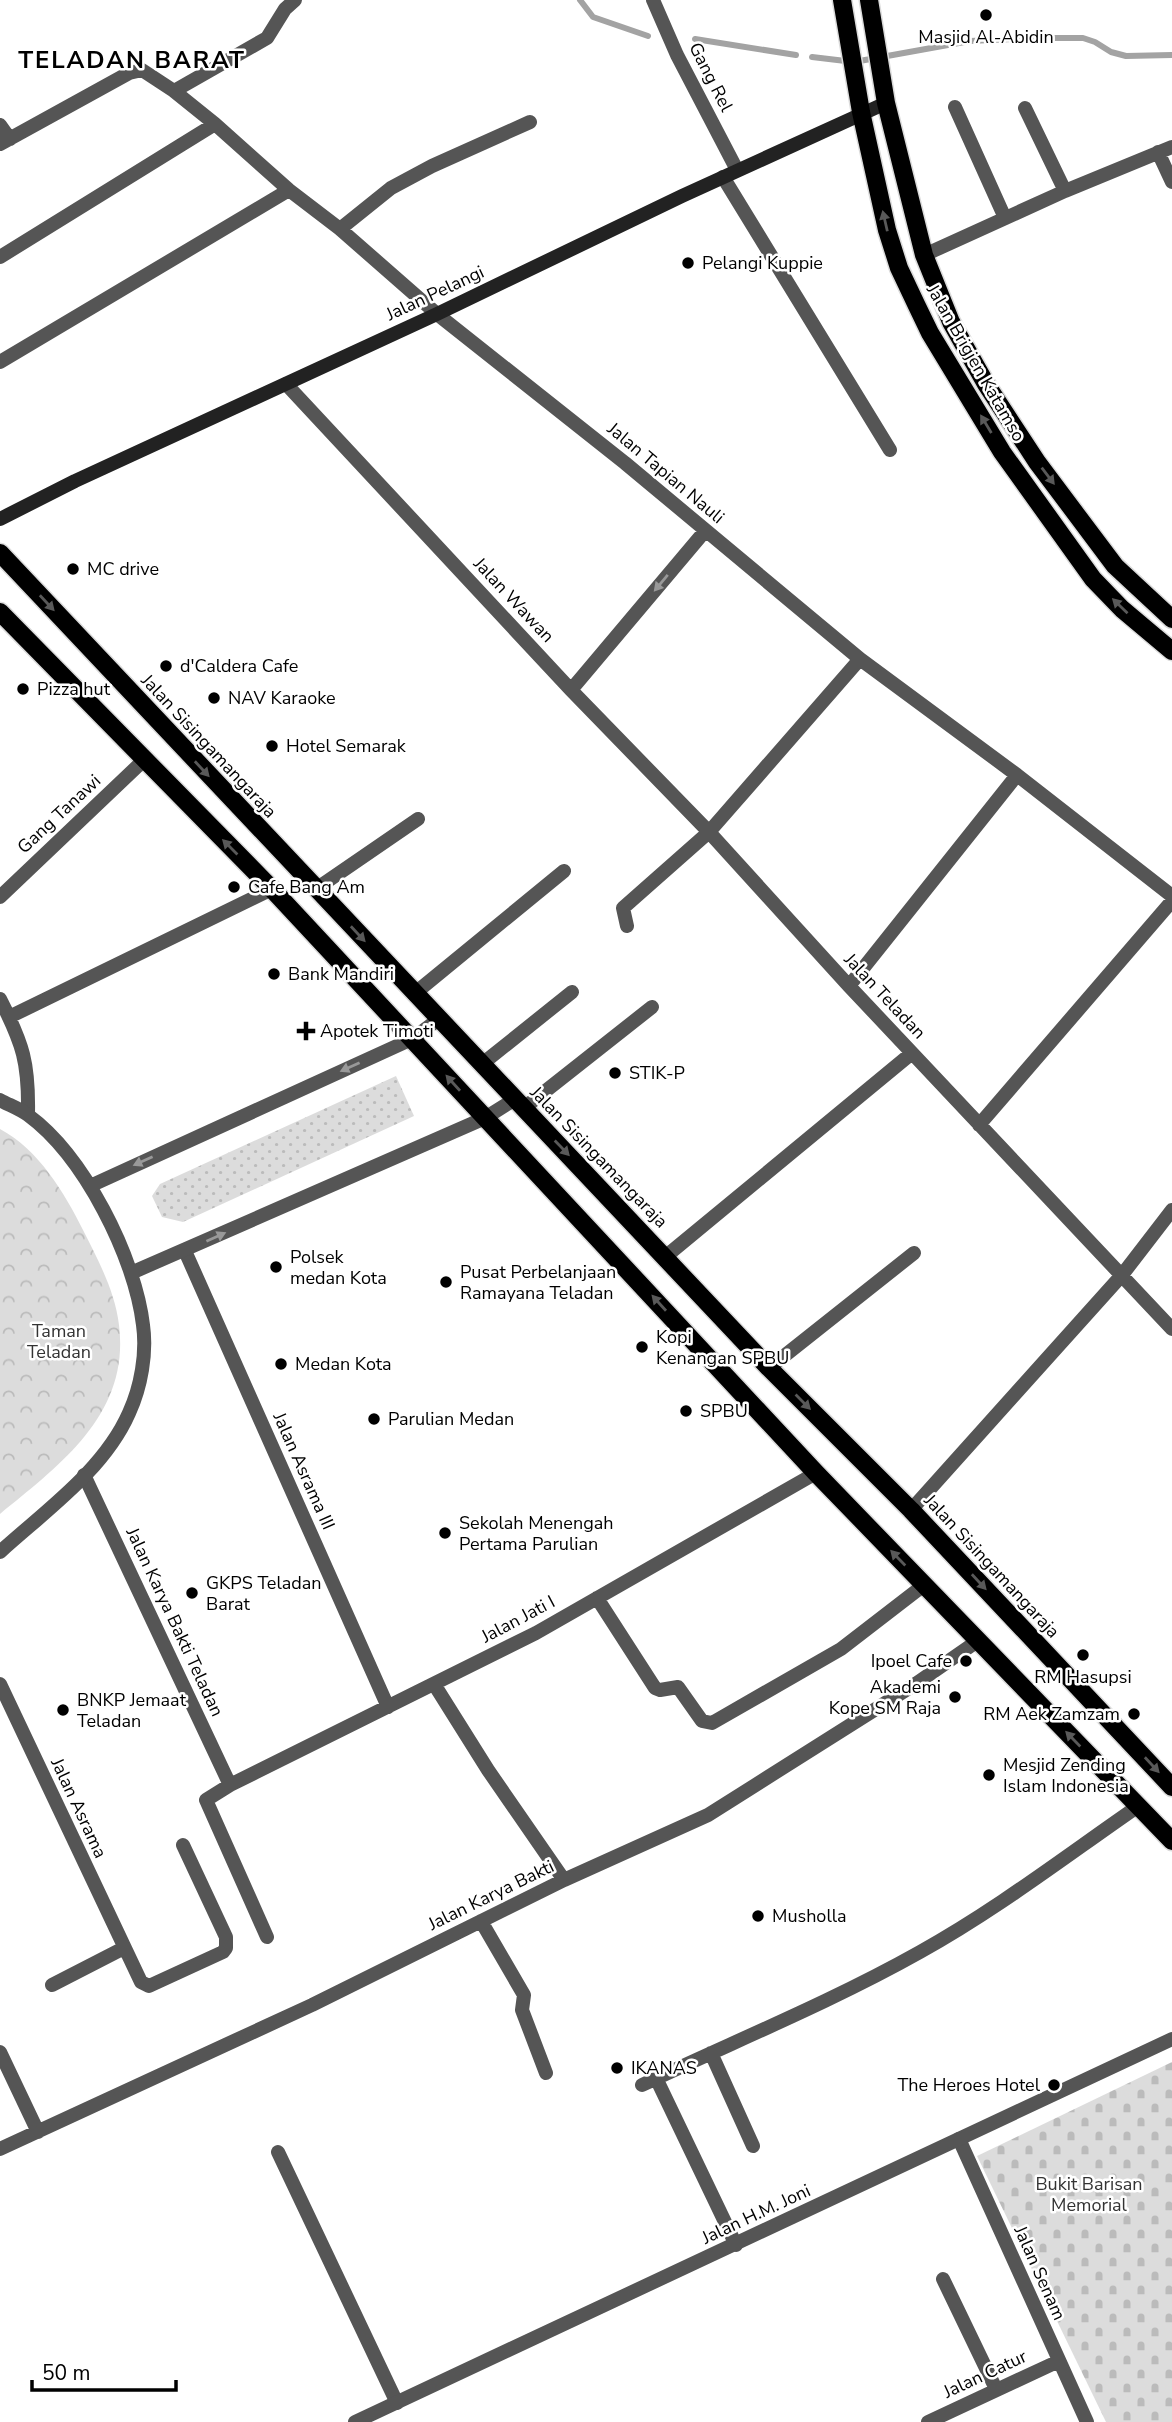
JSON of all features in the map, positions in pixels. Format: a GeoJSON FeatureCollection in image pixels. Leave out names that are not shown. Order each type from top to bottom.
{"type":"FeatureCollection","features":[{"type":"Feature","properties":{"kind":"main road","name":"Jalan Brigjen Katamso"},"geometry":{"type":"LineString","coordinates":[[842,0],[861,113],[887,230],[899,268],[930,333],[1002,452],[1093,579],[1122,609],[1172,651]]}},
{"type":"Feature","properties":{"kind":"main road","name":"Jalan Brigjen Katamso"},"geometry":{"type":"LineString","coordinates":[[869,0],[886,103],[923,255],[957,332],[986,384],[1037,462],[1115,566],[1172,619]]}},
{"type":"Feature","properties":{"kind":"main road","name":"Jalan Pelangi"},"geometry":{"type":"LineString","coordinates":[[0,519],[75,481],[437,314],[737,170],[886,103]]}},
{"type":"Feature","properties":{"kind":"main road","name":"Jalan Sisingamangaraja"},"geometry":{"type":"LineString","coordinates":[[0,553],[769,1368],[911,1510],[1172,1787]]}},
{"type":"Feature","properties":{"kind":"main road"},"geometry":{"type":"LineString","coordinates":[[0,612],[272,889],[816,1473],[1172,1841]]}},
{"type":"Feature","properties":{"kind":"street","name":"Gang Rel"},"geometry":{"type":"LineString","coordinates":[[653,0],[677,55],[737,170]]}},
{"type":"Feature","properties":{"kind":"street"},"geometry":{"type":"LineString","coordinates":[[174,91],[267,38],[286,11]]}},
{"type":"Feature","properties":{"kind":"street","name":"Jalan Tapian Nauli"},"geometry":{"type":"LineString","coordinates":[[5,141],[129,73],[142,71],[174,91],[437,314],[625,463],[860,659],[1017,775],[1172,896]]}},
{"type":"Feature","properties":{"kind":"street"},"geometry":{"type":"LineString","coordinates":[[955,107],[1005,218]]}},
{"type":"Feature","properties":{"kind":"street"},"geometry":{"type":"LineString","coordinates":[[1025,108],[1065,191]]}},
{"type":"Feature","properties":{"kind":"street"},"geometry":{"type":"LineString","coordinates":[[340,229],[391,188],[432,166],[530,122]]}},
{"type":"Feature","properties":{"kind":"street"},"geometry":{"type":"LineString","coordinates":[[0,257],[215,124]]}},
{"type":"Feature","properties":{"kind":"street"},"geometry":{"type":"LineString","coordinates":[[0,125],[5,141]]}},
{"type":"Feature","properties":{"kind":"street"},"geometry":{"type":"LineString","coordinates":[[923,255],[1165,149],[1172,182]]}},
{"type":"Feature","properties":{"kind":"street"},"geometry":{"type":"LineString","coordinates":[[723,177],[890,450]]}},
{"type":"Feature","properties":{"kind":"street"},"geometry":{"type":"LineString","coordinates":[[0,362],[289,190]]}},
{"type":"Feature","properties":{"kind":"street","name":"Jalan Wawan"},"geometry":{"type":"LineString","coordinates":[[286,384],[571,690]]}},
{"type":"Feature","properties":{"kind":"street"},"geometry":{"type":"LineString","coordinates":[[571,690],[705,530]]}},
{"type":"Feature","properties":{"kind":"street"},"geometry":{"type":"LineString","coordinates":[[627,926],[623,908],[709,832],[860,659]]}},
{"type":"Feature","properties":{"kind":"street","name":"Jalan Teladan"},"geometry":{"type":"LineString","coordinates":[[571,690],[709,832],[849,986],[1172,1329]]}},
{"type":"Feature","properties":{"kind":"street","name":"Gang Tanawi"},"geometry":{"type":"LineString","coordinates":[[0,897],[144,760]]}},
{"type":"Feature","properties":{"kind":"street"},"geometry":{"type":"LineString","coordinates":[[849,986],[1017,775]]}},
{"type":"Feature","properties":{"kind":"street"},"geometry":{"type":"LineString","coordinates":[[316,889],[418,819]]}},
{"type":"Feature","properties":{"kind":"street"},"geometry":{"type":"LineString","coordinates":[[414,994],[564,871]]}},
{"type":"Feature","properties":{"kind":"street"},"geometry":{"type":"LineString","coordinates":[[9,1017],[272,889]]}},
{"type":"Feature","properties":{"kind":"street"},"geometry":{"type":"LineString","coordinates":[[979,1125],[1172,901]]}},
{"type":"Feature","properties":{"kind":"street"},"geometry":{"type":"LineString","coordinates":[[482,1064],[572,992]]}},
{"type":"Feature","properties":{"kind":"street"},"geometry":{"type":"LineString","coordinates":[[0,999],[23,1050],[29,1079],[28,1114]]}},
{"type":"Feature","properties":{"kind":"street"},"geometry":{"type":"LineString","coordinates":[[131,1273],[519,1104],[652,1007]]}},
{"type":"Feature","properties":{"kind":"street"},"geometry":{"type":"LineString","coordinates":[[90,1186],[412,1039],[439,1019]]}},
{"type":"Feature","properties":{"kind":"street"},"geometry":{"type":"LineString","coordinates":[[665,1257],[912,1053]]}},
{"type":"Feature","properties":{"kind":"street"},"geometry":{"type":"LineString","coordinates":[[0,1100],[28,1114],[60,1146],[90,1186],[112,1227],[131,1273],[144,1326],[142,1371],[130,1412],[113,1441],[84,1475],[0,1552]]}},
{"type":"Feature","properties":{"kind":"street"},"geometry":{"type":"LineString","coordinates":[[911,1510],[1122,1275],[1172,1210]]}},
{"type":"Feature","properties":{"kind":"street","name":"Jalan Asrama III"},"geometry":{"type":"LineString","coordinates":[[185,1251],[388,1707]]}},
{"type":"Feature","properties":{"kind":"street"},"geometry":{"type":"LineString","coordinates":[[769,1368],[914,1253]]}},
{"type":"Feature","properties":{"kind":"street","name":"Jalan Jati I"},"geometry":{"type":"LineString","coordinates":[[267,1937],[206,1800],[230,1785],[434,1684],[597,1598],[816,1473]]}},
{"type":"Feature","properties":{"kind":"street","name":"Jalan Karya Bakti Teladan"},"geometry":{"type":"LineString","coordinates":[[84,1475],[230,1785]]}},
{"type":"Feature","properties":{"kind":"street"},"geometry":{"type":"LineString","coordinates":[[597,1598],[655,1688],[660,1690],[677,1686],[702,1721],[712,1723],[841,1648],[924,1585]]}},
{"type":"Feature","properties":{"kind":"street","name":"Jalan Karya Bakti"},"geometry":{"type":"LineString","coordinates":[[0,2149],[312,2004],[564,1880],[708,1815],[917,1683],[979,1640]]}},
{"type":"Feature","properties":{"kind":"street","name":"Jalan Asrama"},"geometry":{"type":"LineString","coordinates":[[0,1684],[124,1948],[141,1982],[149,1986],[223,1952],[226,1948],[226,1937],[183,1845]]}},
{"type":"Feature","properties":{"kind":"street"},"geometry":{"type":"LineString","coordinates":[[434,1684],[488,1770],[564,1880]]}},
{"type":"Feature","properties":{"kind":"street"},"geometry":{"type":"LineString","coordinates":[[642,2085],[821,2004],[922,1951],[1014,1893],[1137,1807]]}},
{"type":"Feature","properties":{"kind":"street"},"geometry":{"type":"LineString","coordinates":[[481,1921],[524,1993],[522,2012],[546,2073]]}},
{"type":"Feature","properties":{"kind":"street"},"geometry":{"type":"LineString","coordinates":[[52,1985],[124,1948]]}},
{"type":"Feature","properties":{"kind":"street","name":"Jalan H.M. Joni"},"geometry":{"type":"LineString","coordinates":[[355,2422],[1172,2039]]}},
{"type":"Feature","properties":{"kind":"street"},"geometry":{"type":"LineString","coordinates":[[0,2052],[38,2132]]}},
{"type":"Feature","properties":{"kind":"street"},"geometry":{"type":"LineString","coordinates":[[711,2053],[753,2146]]}},
{"type":"Feature","properties":{"kind":"street"},"geometry":{"type":"LineString","coordinates":[[656,2078],[736,2245]]}},
{"type":"Feature","properties":{"kind":"street","name":"Jalan Senam"},"geometry":{"type":"LineString","coordinates":[[959,2139],[1087,2422]]}},
{"type":"Feature","properties":{"kind":"street"},"geometry":{"type":"LineString","coordinates":[[278,2152],[397,2403]]}},
{"type":"Feature","properties":{"kind":"street"},"geometry":{"type":"LineString","coordinates":[[943,2279],[996,2389]]}},
{"type":"Feature","properties":{"kind":"street","name":"Jalan Catur"},"geometry":{"type":"LineString","coordinates":[[928,2422],[1059,2361]]}},
{"type":"Feature","properties":{"kind":"green space"},"geometry":{"type":"Polygon","coordinates":[[[396,1076],[414,1116],[183,1222],[162,1217],[152,1196],[160,1184],[396,1076]]]}},
{"type":"Feature","properties":{"kind":"green space","name":"Taman Teladan"},"geometry":{"type":"Polygon","coordinates":[[[0,1129],[27,1148],[38,1160],[59,1187],[76,1216],[114,1300],[119,1325],[120,1357],[114,1385],[102,1411],[86,1434],[46,1476],[0,1514],[0,1129]]]}},
{"type":"Feature","properties":{"kind":"green space","name":"Bukit Barisan Memorial"},"geometry":{"type":"Polygon","coordinates":[[[1172,2062],[1172,2422],[1106,2422],[977,2156],[1172,2062]]]}},
{"type":"Feature","properties":{"kind":"waterway"},"geometry":{"type":"LineString","coordinates":[[580,0],[593,17],[648,36]]}},
{"type":"Feature","properties":{"kind":"waterway"},"geometry":{"type":"LineString","coordinates":[[812,57],[854,62],[970,41],[1037,38],[1083,38],[1111,52],[1126,56],[1172,55]]}},
{"type":"Feature","properties":{"kind":"waterway"},"geometry":{"type":"LineString","coordinates":[[695,39],[796,55]]}},
{"type":"Feature","properties":{"kind":"place","name":"Masjid Al-Abidin"},"geometry":{"type":"Point","coordinates":[986,15]}},
{"type":"Feature","properties":{"kind":"place","name":"Pelangi Kuppie"},"geometry":{"type":"Point","coordinates":[688,263]}},
{"type":"Feature","properties":{"kind":"place","name":"MC drive"},"geometry":{"type":"Point","coordinates":[73,569]}},
{"type":"Feature","properties":{"kind":"place","name":"d'Caldera Cafe"},"geometry":{"type":"Point","coordinates":[166,666]}},
{"type":"Feature","properties":{"kind":"place","name":"Pizza hut"},"geometry":{"type":"Point","coordinates":[23,689]}},
{"type":"Feature","properties":{"kind":"place","name":"NAV Karaoke"},"geometry":{"type":"Point","coordinates":[214,698]}},
{"type":"Feature","properties":{"kind":"place","name":"Hotel Semarak"},"geometry":{"type":"Point","coordinates":[272,746]}},
{"type":"Feature","properties":{"kind":"place","name":"Cafe Bang Am"},"geometry":{"type":"Point","coordinates":[234,887]}},
{"type":"Feature","properties":{"kind":"place","name":"Bank Mandiri"},"geometry":{"type":"Point","coordinates":[274,974]}},
{"type":"Feature","properties":{"kind":"place","name":"Apotek Timoti"},"geometry":{"type":"Point","coordinates":[306,1031]}},
{"type":"Feature","properties":{"kind":"place","name":"STIK-P"},"geometry":{"type":"Point","coordinates":[615,1073]}},
{"type":"Feature","properties":{"kind":"place","name":"Polsek medan Kota"},"geometry":{"type":"Point","coordinates":[276,1267]}},
{"type":"Feature","properties":{"kind":"place","name":"Pusat Perbelanjaan Ramayana Teladan"},"geometry":{"type":"Point","coordinates":[446,1282]}},
{"type":"Feature","properties":{"kind":"place","name":"Kopi Kenangan SPBU"},"geometry":{"type":"Point","coordinates":[642,1347]}},
{"type":"Feature","properties":{"kind":"place","name":"Medan Kota"},"geometry":{"type":"Point","coordinates":[281,1364]}},
{"type":"Feature","properties":{"kind":"place","name":"SPBU"},"geometry":{"type":"Point","coordinates":[686,1411]}},
{"type":"Feature","properties":{"kind":"place","name":"Parulian Medan"},"geometry":{"type":"Point","coordinates":[374,1419]}},
{"type":"Feature","properties":{"kind":"place","name":"Sekolah Menengah Pertama Parulian"},"geometry":{"type":"Point","coordinates":[445,1533]}},
{"type":"Feature","properties":{"kind":"place","name":"GKPS Teladan Barat"},"geometry":{"type":"Point","coordinates":[192,1593]}},
{"type":"Feature","properties":{"kind":"place","name":"RM Hasupsi"},"geometry":{"type":"Point","coordinates":[1083,1655]}},
{"type":"Feature","properties":{"kind":"place","name":"Ipoel Cafe"},"geometry":{"type":"Point","coordinates":[966,1661]}},
{"type":"Feature","properties":{"kind":"place","name":"Akademi Kope SM Raja"},"geometry":{"type":"Point","coordinates":[955,1697]}},
{"type":"Feature","properties":{"kind":"place","name":"BNKP Jemaat Teladan"},"geometry":{"type":"Point","coordinates":[63,1710]}},
{"type":"Feature","properties":{"kind":"place","name":"RM Aek Zamzam"},"geometry":{"type":"Point","coordinates":[1134,1714]}},
{"type":"Feature","properties":{"kind":"place","name":"Mesjid Zending Islam Indonesia"},"geometry":{"type":"Point","coordinates":[989,1775]}},
{"type":"Feature","properties":{"kind":"place","name":"Musholla"},"geometry":{"type":"Point","coordinates":[758,1916]}},
{"type":"Feature","properties":{"kind":"place","name":"IKANAS"},"geometry":{"type":"Point","coordinates":[617,2068]}},
{"type":"Feature","properties":{"kind":"place","name":"The Heroes Hotel"},"geometry":{"type":"Point","coordinates":[1054,2085]}},
{"type":"Feature","properties":{"kind":"district","name":"TELADAN BARAT"},"geometry":{"type":"Point","coordinates":[132,60]}}]}
